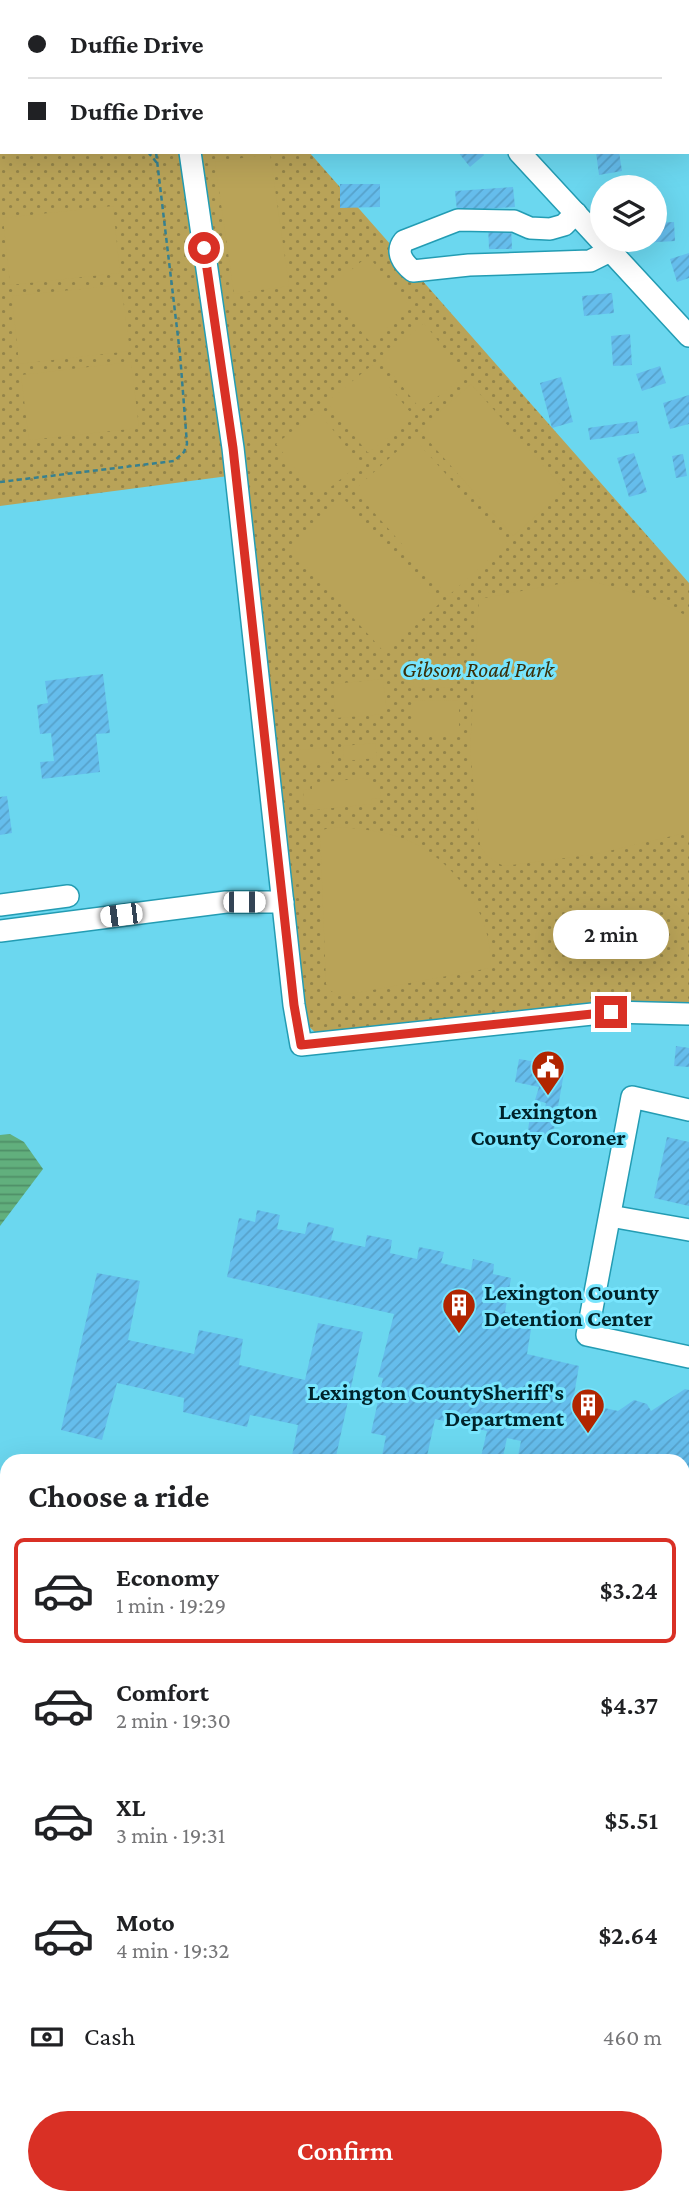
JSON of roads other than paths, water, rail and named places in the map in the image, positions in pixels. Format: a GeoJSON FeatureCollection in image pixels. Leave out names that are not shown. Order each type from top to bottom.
{"type":"FeatureCollection","features":[{"type":"Feature","properties":{"kind":"street"},"geometry":{"type":"LineString","coordinates":[[190,154],[233,448],[294,1005],[301,1045],[611,1012],[689,1014]]}},
{"type":"Feature","properties":{"kind":"street"},"geometry":{"type":"LineString","coordinates":[[521,154],[590,229]]}},
{"type":"Feature","properties":{"kind":"street"},"geometry":{"type":"LineString","coordinates":[[576,214],[565,225],[550,229],[530,228],[514,221],[458,220],[404,241],[400,246],[400,254],[404,263],[413,271],[469,265],[590,261],[608,252]]}},
{"type":"Feature","properties":{"kind":"street"},"geometry":{"type":"LineString","coordinates":[[530,228],[528,247],[535,264]]}},
{"type":"Feature","properties":{"kind":"street"},"geometry":{"type":"LineString","coordinates":[[611,252],[689,336]]}},
{"type":"Feature","properties":{"kind":"street"},"geometry":{"type":"LineString","coordinates":[[0,905],[68,896]]}},
{"type":"Feature","properties":{"kind":"street"},"geometry":{"type":"LineString","coordinates":[[0,931],[215,903],[283,902]]}},
{"type":"Feature","properties":{"kind":"street"},"geometry":{"type":"LineString","coordinates":[[689,1110],[632,1097],[587,1335],[689,1357]]}},
{"type":"Feature","properties":{"kind":"street"},"geometry":{"type":"LineString","coordinates":[[610,1216],[689,1230]]}},
{"type":"Feature","properties":{"kind":"place","name":"Lexington County Coroner"},"geometry":{"type":"Point","coordinates":[548,1097]}},
{"type":"Feature","properties":{"kind":"place","name":"Lexington County Detention Center"},"geometry":{"type":"Point","coordinates":[459,1335]}},
{"type":"Feature","properties":{"kind":"place","name":"Lexington CountySheriff's Department"},"geometry":{"type":"Point","coordinates":[588,1435]}},
{"type":"Feature","properties":{"kind":"park label","name":"Gibson Road Park"},"geometry":{"type":"Point","coordinates":[478,669]}}]}
